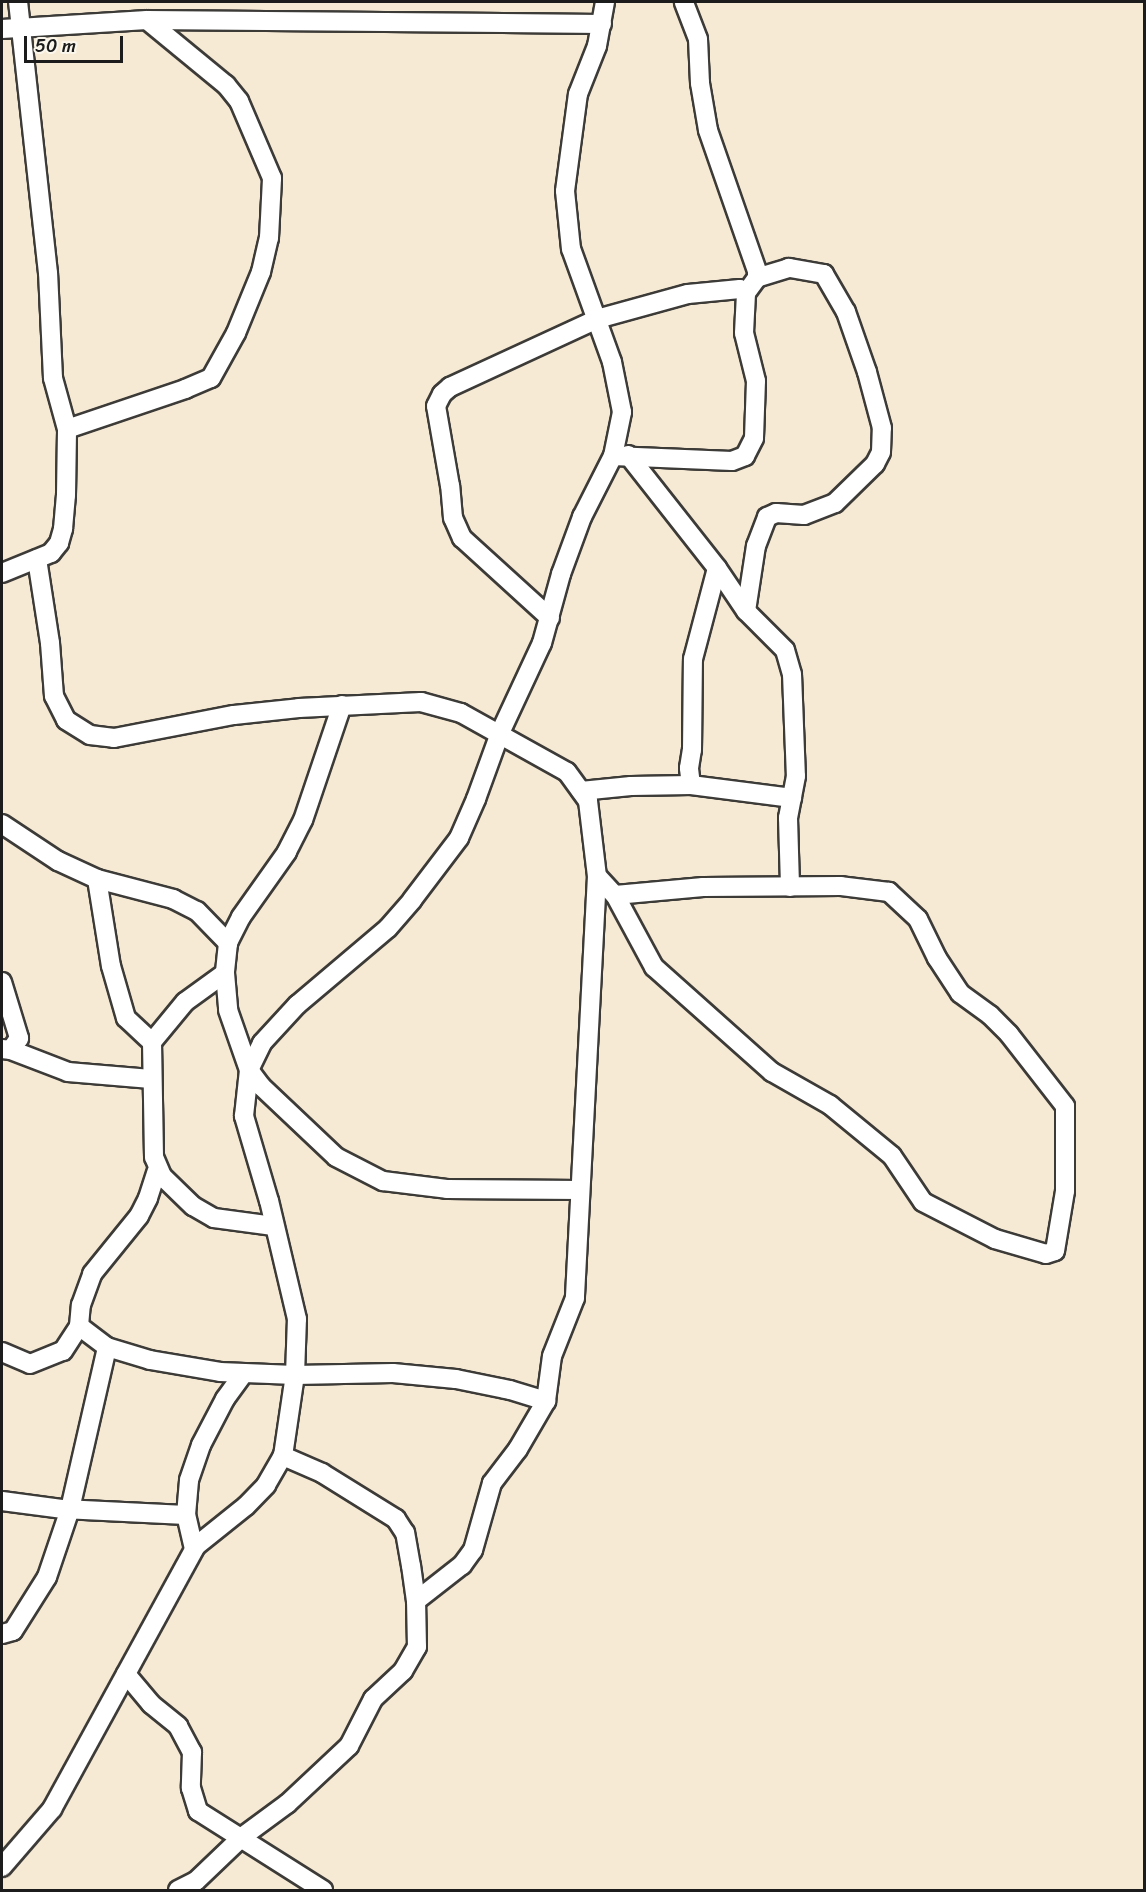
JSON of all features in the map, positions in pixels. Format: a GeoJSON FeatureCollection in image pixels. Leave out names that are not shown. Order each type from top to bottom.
{"type":"FeatureCollection","features":[{"type":"Feature","properties":{"kind":"street"},"geometry":{"type":"LineString","coordinates":[[2,573],[51,553],[59,543],[63,529],[67,429],[53,378],[48,273],[18,2]]}},
{"type":"Feature","properties":{"kind":"street"},"geometry":{"type":"LineString","coordinates":[[2,1868],[52,1809],[194,1549],[246,1506],[266,1485],[284,1456],[295,1375],[297,1319],[273,1226],[269,1201],[244,1116],[249,1070],[262,1043],[297,1005],[388,928],[437,869],[459,838],[500,733],[542,644],[561,574],[582,517],[621,455],[622,412],[612,362],[571,249],[565,191],[578,94],[597,46],[603,24],[605,2]]}},
{"type":"Feature","properties":{"kind":"street"},"geometry":{"type":"LineString","coordinates":[[621,455],[732,462],[745,456],[754,438],[756,381],[744,333],[752,286],[750,248],[708,130],[700,83],[698,39],[684,2]]}},
{"type":"Feature","properties":{"kind":"street"},"geometry":{"type":"LineString","coordinates":[[67,429],[211,378],[236,333],[261,272],[269,238],[272,178],[239,101],[226,85],[147,20]]}},
{"type":"Feature","properties":{"kind":"street"},"geometry":{"type":"LineString","coordinates":[[2,29],[147,20],[603,24]]}},
{"type":"Feature","properties":{"kind":"street"},"geometry":{"type":"LineString","coordinates":[[550,618],[462,538],[453,518],[450,486],[436,406],[442,394],[450,387],[597,319],[688,294],[752,286],[789,268],[824,274],[846,312],[867,372],[882,428],[881,452],[875,464],[835,503],[804,515],[776,513],[767,517],[756,546],[746,611]]}},
{"type":"Feature","properties":{"kind":"street"},"geometry":{"type":"LineString","coordinates":[[621,455],[717,568],[746,611],[784,650],[792,674],[796,776],[788,818],[790,887]]}},
{"type":"Feature","properties":{"kind":"street"},"geometry":{"type":"LineString","coordinates":[[37,559],[50,643],[54,696],[66,720],[90,735],[114,738],[234,715],[342,705],[421,702],[460,713],[500,733],[567,772],[588,801],[597,876],[580,1190],[578,1282],[575,1298],[552,1356],[546,1401],[518,1449],[492,1483],[472,1550],[462,1565],[416,1601]]}},
{"type":"Feature","properties":{"kind":"street"},"geometry":{"type":"LineString","coordinates":[[691,785],[689,768],[692,750],[693,659],[717,568]]}},
{"type":"Feature","properties":{"kind":"street"},"geometry":{"type":"LineString","coordinates":[[342,705],[303,820],[287,852],[241,917],[228,943],[225,973],[228,1010],[249,1070],[261,1086],[336,1157],[383,1181],[447,1189],[580,1190]]}},
{"type":"Feature","properties":{"kind":"street"},"geometry":{"type":"LineString","coordinates":[[581,791],[631,786],[691,785],[792,798]]}},
{"type":"Feature","properties":{"kind":"street"},"geometry":{"type":"LineString","coordinates":[[2,824],[58,861],[97,879],[173,899],[198,911],[228,943]]}},
{"type":"Feature","properties":{"kind":"street"},"geometry":{"type":"LineString","coordinates":[[597,876],[615,895],[654,967],[772,1072],[830,1105],[892,1156],[923,1202],[995,1239],[1046,1254],[1055,1251],[1065,1191],[1065,1106],[1054,1089],[1038,1075],[1009,1034],[990,1015],[960,993],[937,958],[918,920],[889,892],[841,886],[703,887],[615,895]]}},
{"type":"Feature","properties":{"kind":"street"},"geometry":{"type":"LineString","coordinates":[[97,879],[111,966],[126,1018],[152,1042]]}},
{"type":"Feature","properties":{"kind":"street"},"geometry":{"type":"LineString","coordinates":[[2,1352],[30,1364],[63,1351],[79,1326],[81,1305],[92,1274],[138,1216],[148,1198],[157,1171],[154,1157],[152,1042],[185,1002],[225,973]]}},
{"type":"Feature","properties":{"kind":"street"},"geometry":{"type":"LineString","coordinates":[[2,982],[19,1038],[16,1047],[6,1049]]}},
{"type":"Feature","properties":{"kind":"street"},"geometry":{"type":"LineString","coordinates":[[6,1049],[68,1072],[151,1079]]}},
{"type":"Feature","properties":{"kind":"street"},"geometry":{"type":"LineString","coordinates":[[157,1171],[193,1206],[214,1218],[273,1226]]}},
{"type":"Feature","properties":{"kind":"street"},"geometry":{"type":"LineString","coordinates":[[79,1326],[91,1338],[107,1347],[150,1360],[244,1373],[295,1375],[393,1373],[456,1379],[510,1390],[546,1401]]}},
{"type":"Feature","properties":{"kind":"street"},"geometry":{"type":"LineString","coordinates":[[2,1634],[13,1631],[34,1601],[46,1577],[70,1509],[107,1347]]}},
{"type":"Feature","properties":{"kind":"street"},"geometry":{"type":"LineString","coordinates":[[194,1549],[186,1515],[189,1480],[201,1445],[225,1399],[244,1373]]}},
{"type":"Feature","properties":{"kind":"street"},"geometry":{"type":"LineString","coordinates":[[178,1890],[196,1881],[242,1837],[287,1804],[349,1746],[373,1699],[404,1671],[417,1647],[416,1601],[405,1533],[396,1519],[322,1473],[284,1456]]}},
{"type":"Feature","properties":{"kind":"street"},"geometry":{"type":"LineString","coordinates":[[2,1501],[70,1509],[186,1515]]}},
{"type":"Feature","properties":{"kind":"street"},"geometry":{"type":"LineString","coordinates":[[126,1674],[151,1704],[178,1726],[192,1752],[191,1788],[198,1811],[323,1890]]}}]}
